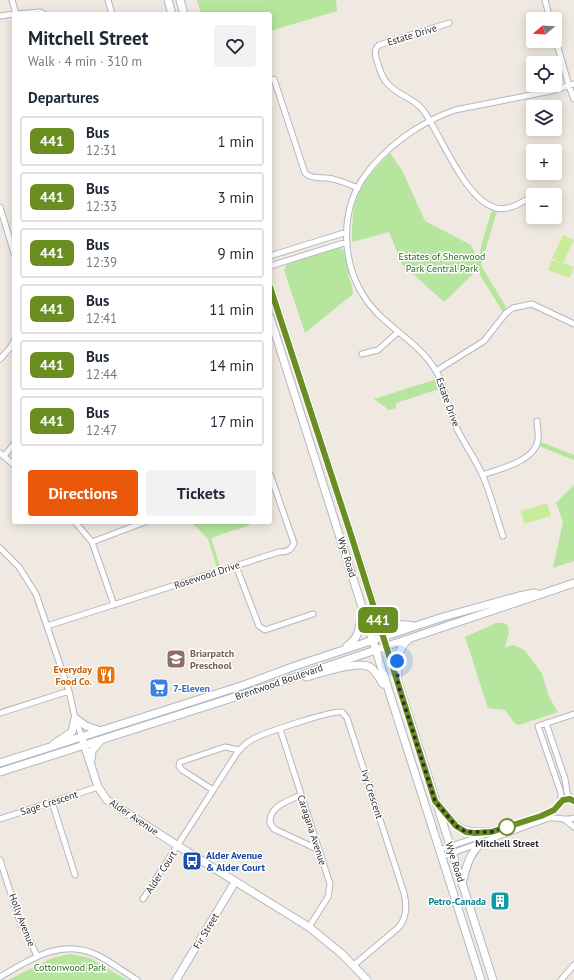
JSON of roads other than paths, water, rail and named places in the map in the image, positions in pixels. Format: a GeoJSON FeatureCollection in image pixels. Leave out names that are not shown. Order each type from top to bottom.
{"type":"FeatureCollection","features":[{"type":"Feature","properties":{"kind":"main road"},"geometry":{"type":"LineString","coordinates":[[168,0],[171,12]]}},
{"type":"Feature","properties":{"kind":"main road"},"geometry":{"type":"LineString","coordinates":[[180,0],[183,12]]}},
{"type":"Feature","properties":{"kind":"main road","name":"Wye Road"},"geometry":{"type":"LineString","coordinates":[[272,293],[493,980]]}},
{"type":"Feature","properties":{"kind":"main road","name":"Wye Road"},"geometry":{"type":"LineString","coordinates":[[272,323],[387,689],[481,980]]}},
{"type":"Feature","properties":{"kind":"main road","name":"Brentwood Boulevard"},"geometry":{"type":"LineString","coordinates":[[0,772],[264,688],[375,650],[385,642],[416,626],[443,617],[519,596],[574,583]]}},
{"type":"Feature","properties":{"kind":"main road","name":"Brentwood Boulevard"},"geometry":{"type":"LineString","coordinates":[[0,763],[241,686],[337,652],[373,641],[385,642],[410,638],[556,588]]}},
{"type":"Feature","properties":{"kind":"main road"},"geometry":{"type":"LineString","coordinates":[[372,604],[376,614],[387,622],[396,625],[406,624],[416,626]]}},
{"type":"Feature","properties":{"kind":"main road"},"geometry":{"type":"LineString","coordinates":[[337,652],[353,642],[356,638],[362,608]]}},
{"type":"Feature","properties":{"kind":"main road"},"geometry":{"type":"LineString","coordinates":[[385,642],[421,630],[443,617]]}},
{"type":"Feature","properties":{"kind":"main road"},"geometry":{"type":"LineString","coordinates":[[398,685],[397,657],[402,646],[410,638]]}},
{"type":"Feature","properties":{"kind":"main road"},"geometry":{"type":"LineString","coordinates":[[264,688],[346,666],[361,664],[374,670],[387,689]]}},
{"type":"Feature","properties":{"kind":"main road"},"geometry":{"type":"LineString","coordinates":[[50,747],[72,732],[75,718],[86,726],[101,730]]}},
{"type":"Feature","properties":{"kind":"main road","name":"Alder Avenue"},"geometry":{"type":"LineString","coordinates":[[82,737],[98,788],[107,800],[114,806],[309,927],[322,936],[354,965],[367,980]]}},
{"type":"Feature","properties":{"kind":"main road"},"geometry":{"type":"LineString","coordinates":[[90,762],[92,751],[102,740]]}},
{"type":"Feature","properties":{"kind":"main road"},"geometry":{"type":"LineString","coordinates":[[54,755],[77,752],[81,753],[90,762]]}},
{"type":"Feature","properties":{"kind":"main road"},"geometry":{"type":"LineString","coordinates":[[435,801],[461,830],[475,833],[491,832]]}},
{"type":"Feature","properties":{"kind":"main road"},"geometry":{"type":"LineString","coordinates":[[462,884],[469,859],[474,850],[481,843]]}},
{"type":"Feature","properties":{"kind":"main road","name":"Fir Street"},"geometry":{"type":"LineString","coordinates":[[176,980],[235,882]]}},
{"type":"Feature","properties":{"kind":"street"},"geometry":{"type":"LineString","coordinates":[[12,0],[15,12]]}},
{"type":"Feature","properties":{"kind":"street"},"geometry":{"type":"LineString","coordinates":[[108,0],[111,12]]}},
{"type":"Feature","properties":{"kind":"street"},"geometry":{"type":"LineString","coordinates":[[545,0],[548,12]]}},
{"type":"Feature","properties":{"kind":"street"},"geometry":{"type":"LineString","coordinates":[[0,16],[12,14]]}},
{"type":"Feature","properties":{"kind":"street","name":"Estate Drive"},"geometry":{"type":"LineString","coordinates":[[449,23],[379,45],[375,52],[379,68],[385,81],[396,91],[417,103],[431,121],[460,175],[477,195],[496,208],[502,209],[515,206],[526,200]]}},
{"type":"Feature","properties":{"kind":"street"},"geometry":{"type":"LineString","coordinates":[[559,48],[574,99]]}},
{"type":"Feature","properties":{"kind":"street"},"geometry":{"type":"LineString","coordinates":[[274,79],[305,173],[314,178],[335,179],[358,188]]}},
{"type":"Feature","properties":{"kind":"street","name":"Estate Drive"},"geometry":{"type":"LineString","coordinates":[[503,536],[482,475],[455,424],[436,371],[425,356],[372,307],[360,290],[352,271],[347,242],[347,232],[350,213],[358,188],[366,174],[384,154],[402,139],[440,115],[455,110],[530,96],[571,85]]}},
{"type":"Feature","properties":{"kind":"street"},"geometry":{"type":"LineString","coordinates":[[0,207],[2,218],[12,247]]}},
{"type":"Feature","properties":{"kind":"street"},"geometry":{"type":"LineString","coordinates":[[272,255],[347,232]]}},
{"type":"Feature","properties":{"kind":"street"},"geometry":{"type":"LineString","coordinates":[[272,265],[347,242]]}},
{"type":"Feature","properties":{"kind":"street","name":"Estate Drive"},"geometry":{"type":"LineString","coordinates":[[436,371],[484,341],[506,313],[513,308],[532,304],[574,324]]}},
{"type":"Feature","properties":{"kind":"street"},"geometry":{"type":"LineString","coordinates":[[362,354],[378,350],[398,332]]}},
{"type":"Feature","properties":{"kind":"street"},"geometry":{"type":"LineString","coordinates":[[0,359],[12,344]]}},
{"type":"Feature","properties":{"kind":"street"},"geometry":{"type":"LineString","coordinates":[[482,475],[513,464],[533,453],[538,441],[537,421]]}},
{"type":"Feature","properties":{"kind":"street"},"geometry":{"type":"LineString","coordinates":[[12,446],[2,454],[12,463]]}},
{"type":"Feature","properties":{"kind":"street","name":"Rosewood Drive"},"geometry":{"type":"LineString","coordinates":[[47,626],[279,552],[287,552],[294,543],[272,480]]}},
{"type":"Feature","properties":{"kind":"street"},"geometry":{"type":"LineString","coordinates":[[77,524],[92,542],[114,605]]}},
{"type":"Feature","properties":{"kind":"street"},"geometry":{"type":"LineString","coordinates":[[92,542],[140,524]]}},
{"type":"Feature","properties":{"kind":"street","name":"Alder Avenue"},"geometry":{"type":"LineString","coordinates":[[0,548],[19,567],[36,594],[69,692],[75,718],[82,737]]}},
{"type":"Feature","properties":{"kind":"street"},"geometry":{"type":"LineString","coordinates":[[236,566],[259,626],[265,630],[313,614]]}},
{"type":"Feature","properties":{"kind":"street"},"geometry":{"type":"LineString","coordinates":[[0,712],[69,692]]}},
{"type":"Feature","properties":{"kind":"street","name":"Ivy Crescent"},"geometry":{"type":"LineString","coordinates":[[178,846],[239,750],[254,739],[280,729],[336,712],[342,712],[346,715],[404,893],[406,908],[406,914],[402,924],[354,965]]}},
{"type":"Feature","properties":{"kind":"street"},"geometry":{"type":"LineString","coordinates":[[574,714],[538,726],[561,793],[558,812],[563,819],[574,827]]}},
{"type":"Feature","properties":{"kind":"street"},"geometry":{"type":"LineString","coordinates":[[546,723],[565,779],[566,792],[572,800]]}},
{"type":"Feature","properties":{"kind":"street","name":"Caragana Avenue"},"geometry":{"type":"LineString","coordinates":[[280,729],[329,880],[330,893],[309,927]]}},
{"type":"Feature","properties":{"kind":"street"},"geometry":{"type":"LineString","coordinates":[[213,790],[182,770],[179,766],[180,762],[225,747],[239,750]]}},
{"type":"Feature","properties":{"kind":"street","name":"Sage Crescent"},"geometry":{"type":"LineString","coordinates":[[0,819],[98,788]]}},
{"type":"Feature","properties":{"kind":"street"},"geometry":{"type":"LineString","coordinates":[[301,795],[277,806],[271,817],[270,823],[274,829],[319,850]]}},
{"type":"Feature","properties":{"kind":"street"},"geometry":{"type":"LineString","coordinates":[[440,854],[491,832],[541,816],[567,799],[572,800]]}},
{"type":"Feature","properties":{"kind":"street"},"geometry":{"type":"LineString","coordinates":[[52,802],[75,875]]}},
{"type":"Feature","properties":{"kind":"street"},"geometry":{"type":"LineString","coordinates":[[451,850],[481,843],[549,818],[574,818]]}},
{"type":"Feature","properties":{"kind":"street","name":"Alder Court"},"geometry":{"type":"LineString","coordinates":[[144,899],[178,846]]}},
{"type":"Feature","properties":{"kind":"street","name":"Holly Avenue"},"geometry":{"type":"LineString","coordinates":[[0,860],[18,916],[37,956]]}},
{"type":"Feature","properties":{"kind":"street"},"geometry":{"type":"LineString","coordinates":[[0,977],[37,956],[64,948],[78,949],[98,956],[137,980]]}},
{"type":"Feature","properties":{"kind":"street"},"geometry":{"type":"LineString","coordinates":[[561,980],[574,965]]}},
{"type":"Feature","properties":{"kind":"place","name":"Briarpatch Preschool"},"geometry":{"type":"Point","coordinates":[176,659]}},
{"type":"Feature","properties":{"kind":"place","name":"Everyday Food Co."},"geometry":{"type":"Point","coordinates":[106,675]}},
{"type":"Feature","properties":{"kind":"place","name":"7-Eleven"},"geometry":{"type":"Point","coordinates":[159,688]}},
{"type":"Feature","properties":{"kind":"place","name":"Mitchell Street"},"geometry":{"type":"Point","coordinates":[507,827]}},
{"type":"Feature","properties":{"kind":"place","name":"Alder Avenue & Alder Court"},"geometry":{"type":"Point","coordinates":[192,861]}},
{"type":"Feature","properties":{"kind":"place","name":"Petro-Canada"},"geometry":{"type":"Point","coordinates":[500,901]}},
{"type":"Feature","properties":{"kind":"park label","name":"Estates of Sherwood Park Central Park"},"geometry":{"type":"Point","coordinates":[442,262]}},
{"type":"Feature","properties":{"kind":"park label","name":"Cottonwood Park"},"geometry":{"type":"Point","coordinates":[70,967]}}]}
